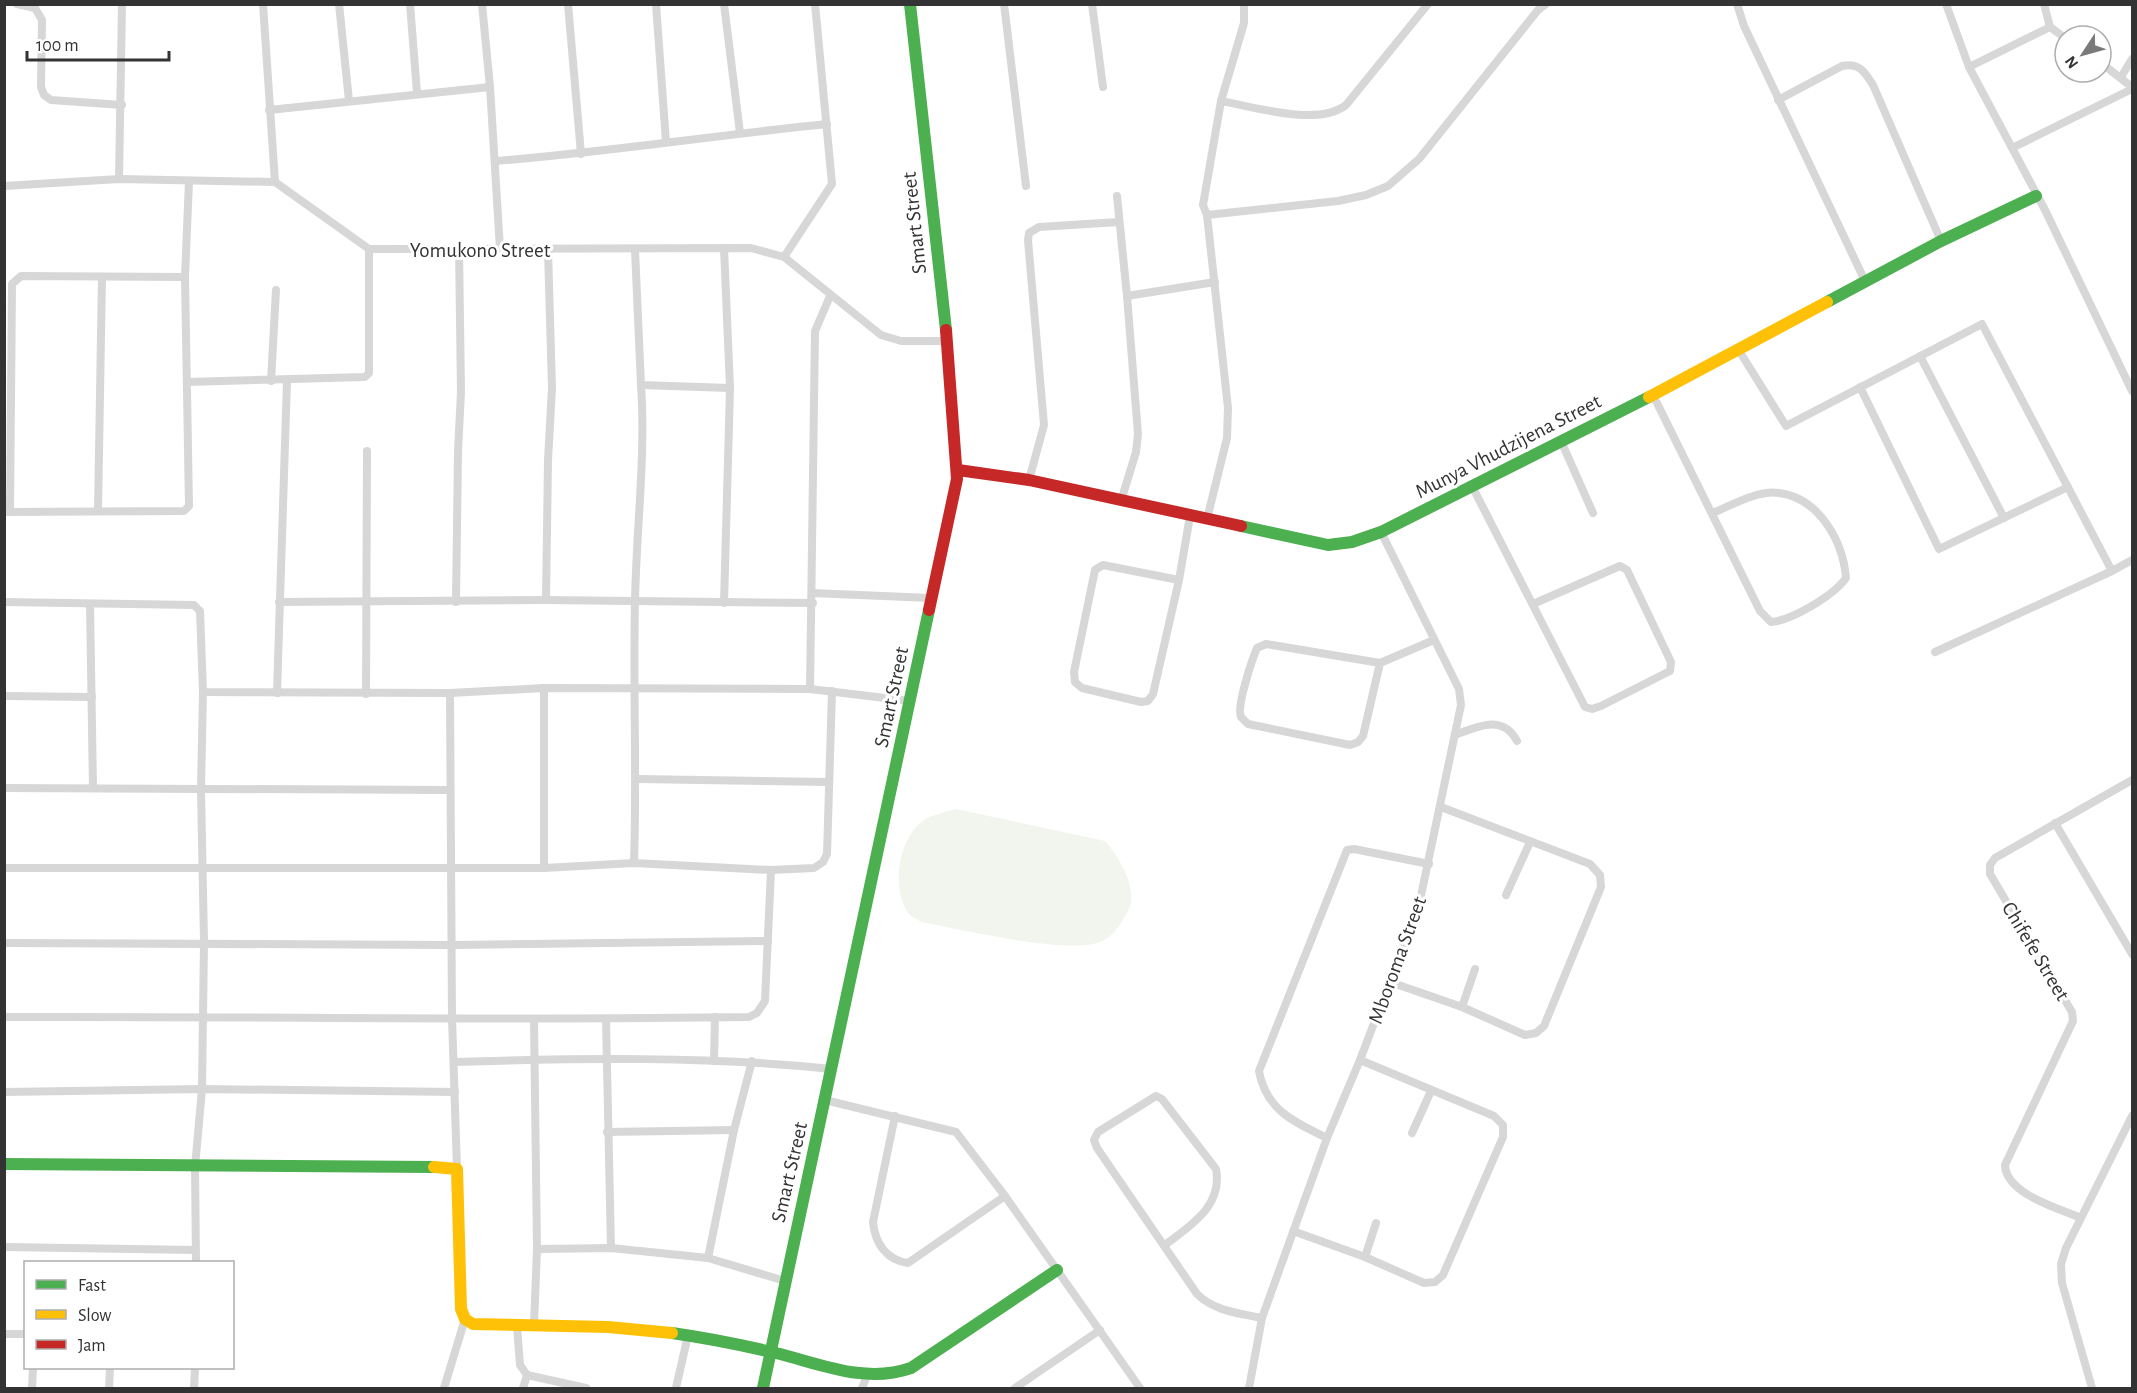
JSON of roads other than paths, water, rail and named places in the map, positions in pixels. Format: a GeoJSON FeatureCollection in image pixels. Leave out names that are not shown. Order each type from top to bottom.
{"type":"FeatureCollection","features":[{"type":"Feature","properties":{"kind":"street"},"geometry":{"type":"LineString","coordinates":[[17,4],[34,8],[42,20],[41,87],[44,94],[51,100],[122,105]]}},
{"type":"Feature","properties":{"kind":"street"},"geometry":{"type":"LineString","coordinates":[[119,179],[122,4]]}},
{"type":"Feature","properties":{"kind":"street"},"geometry":{"type":"LineString","coordinates":[[263,4],[276,182]]}},
{"type":"Feature","properties":{"kind":"street"},"geometry":{"type":"LineString","coordinates":[[339,4],[349,101]]}},
{"type":"Feature","properties":{"kind":"street"},"geometry":{"type":"LineString","coordinates":[[410,4],[417,93]]}},
{"type":"Feature","properties":{"kind":"street"},"geometry":{"type":"LineString","coordinates":[[482,4],[496,161],[500,249]]}},
{"type":"Feature","properties":{"kind":"street"},"geometry":{"type":"LineString","coordinates":[[568,4],[581,154]]}},
{"type":"Feature","properties":{"kind":"street"},"geometry":{"type":"LineString","coordinates":[[657,4],[666,142]]}},
{"type":"Feature","properties":{"kind":"street"},"geometry":{"type":"LineString","coordinates":[[724,4],[740,133]]}},
{"type":"Feature","properties":{"kind":"street"},"geometry":{"type":"LineString","coordinates":[[784,257],[832,183],[815,4]]}},
{"type":"Feature","properties":{"kind":"street","name":"Smart Street"},"geometry":{"type":"LineString","coordinates":[[763,1389],[958,470],[947,341],[910,4]]}},
{"type":"Feature","properties":{"kind":"street"},"geometry":{"type":"LineString","coordinates":[[1004,4],[1026,186]]}},
{"type":"Feature","properties":{"kind":"street"},"geometry":{"type":"LineString","coordinates":[[1092,4],[1104,87]]}},
{"type":"Feature","properties":{"kind":"street"},"geometry":{"type":"LineString","coordinates":[[1207,519],[1227,428],[1226,376],[1204,195],[1221,101],[1243,26],[1244,4]]}},
{"type":"Feature","properties":{"kind":"street"},"geometry":{"type":"LineString","coordinates":[[1221,101],[1292,114],[1327,116],[1338,112],[1428,4]]}},
{"type":"Feature","properties":{"kind":"street"},"geometry":{"type":"LineString","coordinates":[[1207,215],[1338,201],[1388,186],[1419,159],[1546,4]]}},
{"type":"Feature","properties":{"kind":"street"},"geometry":{"type":"LineString","coordinates":[[1737,4],[1744,26],[1778,100],[1865,281]]}},
{"type":"Feature","properties":{"kind":"street"},"geometry":{"type":"LineString","coordinates":[[1946,4],[1969,67],[2133,391]]}},
{"type":"Feature","properties":{"kind":"street"},"geometry":{"type":"LineString","coordinates":[[2044,4],[2050,27],[2053,29]]}},
{"type":"Feature","properties":{"kind":"street"},"geometry":{"type":"LineString","coordinates":[[1969,67],[2050,27]]}},
{"type":"Feature","properties":{"kind":"street"},"geometry":{"type":"LineString","coordinates":[[2121,78],[2133,59]]}},
{"type":"Feature","properties":{"kind":"street"},"geometry":{"type":"LineString","coordinates":[[1778,100],[1842,66],[1860,66],[1873,85],[1941,241]]}},
{"type":"Feature","properties":{"kind":"street"},"geometry":{"type":"LineString","coordinates":[[2012,148],[2133,88],[2113,72]]}},
{"type":"Feature","properties":{"kind":"street"},"geometry":{"type":"LineString","coordinates":[[269,110],[490,87]]}},
{"type":"Feature","properties":{"kind":"street"},"geometry":{"type":"LineString","coordinates":[[496,161],[581,154],[827,124]]}},
{"type":"Feature","properties":{"kind":"street"},"geometry":{"type":"LineString","coordinates":[[4,186],[119,179],[276,182],[369,249],[369,373],[360,379],[187,382]]}},
{"type":"Feature","properties":{"kind":"street"},"geometry":{"type":"LineString","coordinates":[[185,277],[21,276],[12,284],[7,512],[184,511],[189,506],[185,277],[189,181]]}},
{"type":"Feature","properties":{"kind":"street"},"geometry":{"type":"LineString","coordinates":[[1117,195],[1138,434],[1136,452],[1121,501]]}},
{"type":"Feature","properties":{"kind":"street","name":"Munya Vhudzijena Street"},"geometry":{"type":"LineString","coordinates":[[958,470],[1029,480],[1328,545],[1352,542],[1381,532],[1653,395],[1941,241],[2036,196]]}},
{"type":"Feature","properties":{"kind":"street"},"geometry":{"type":"LineString","coordinates":[[1029,480],[1044,425],[1029,232],[1039,227],[1119,222]]}},
{"type":"Feature","properties":{"kind":"street"},"geometry":{"type":"LineString","coordinates":[[456,603],[461,392],[459,248]]}},
{"type":"Feature","properties":{"kind":"street"},"geometry":{"type":"LineString","coordinates":[[723,248],[730,388],[724,603]]}},
{"type":"Feature","properties":{"kind":"street","name":"Yomukono Street"},"geometry":{"type":"LineString","coordinates":[[369,249],[752,248],[784,257],[830,296],[889,338],[901,341],[947,341]]}},
{"type":"Feature","properties":{"kind":"street"},"geometry":{"type":"LineString","coordinates":[[546,600],[548,460],[552,388],[548,250]]}},
{"type":"Feature","properties":{"kind":"street"},"geometry":{"type":"LineString","coordinates":[[634,863],[637,779],[634,603],[641,460],[641,385],[635,250]]}},
{"type":"Feature","properties":{"kind":"street"},"geometry":{"type":"LineString","coordinates":[[98,512],[102,277]]}},
{"type":"Feature","properties":{"kind":"street"},"geometry":{"type":"LineString","coordinates":[[1127,296],[1215,282]]}},
{"type":"Feature","properties":{"kind":"street"},"geometry":{"type":"LineString","coordinates":[[271,381],[276,290]]}},
{"type":"Feature","properties":{"kind":"street"},"geometry":{"type":"LineString","coordinates":[[810,689],[815,331],[830,296]]}},
{"type":"Feature","properties":{"kind":"street"},"geometry":{"type":"LineString","coordinates":[[1738,349],[1786,426],[1982,324],[2112,572]]}},
{"type":"Feature","properties":{"kind":"street"},"geometry":{"type":"LineString","coordinates":[[1920,356],[2004,518]]}},
{"type":"Feature","properties":{"kind":"street"},"geometry":{"type":"LineString","coordinates":[[277,693],[287,381]]}},
{"type":"Feature","properties":{"kind":"street"},"geometry":{"type":"LineString","coordinates":[[641,385],[730,388]]}},
{"type":"Feature","properties":{"kind":"street"},"geometry":{"type":"LineString","coordinates":[[1860,387],[1939,549],[2068,487]]}},
{"type":"Feature","properties":{"kind":"street"},"geometry":{"type":"LineString","coordinates":[[1653,395],[1760,611],[1771,622],[1782,621],[1829,595],[1838,589],[1846,578],[1844,560],[1833,535],[1816,510],[1798,499],[1778,493],[1757,496],[1713,513]]}},
{"type":"Feature","properties":{"kind":"street"},"geometry":{"type":"LineString","coordinates":[[1561,441],[1593,513]]}},
{"type":"Feature","properties":{"kind":"street"},"geometry":{"type":"LineString","coordinates":[[366,694],[367,451]]}},
{"type":"Feature","properties":{"kind":"street"},"geometry":{"type":"LineString","coordinates":[[1472,486],[1585,706],[1592,709],[1601,706],[1670,671],[1671,662],[1627,570],[1620,566],[1533,604]]}},
{"type":"Feature","properties":{"kind":"street"},"geometry":{"type":"LineString","coordinates":[[1179,580],[1103,565],[1095,570],[1074,672],[1075,682],[1082,688],[1141,702],[1148,701],[1153,694],[1179,580],[1190,516]]}},
{"type":"Feature","properties":{"kind":"street","name":"Mboroma Street"},"geometry":{"type":"LineString","coordinates":[[1249,1389],[1262,1318],[1327,1138],[1360,1060],[1419,905],[1461,705],[1459,690],[1381,532]]}},
{"type":"Feature","properties":{"kind":"street"},"geometry":{"type":"LineString","coordinates":[[1935,652],[2112,572],[2133,560]]}},
{"type":"Feature","properties":{"kind":"street"},"geometry":{"type":"LineString","coordinates":[[812,593],[930,598]]}},
{"type":"Feature","properties":{"kind":"street"},"geometry":{"type":"LineString","coordinates":[[279,602],[456,603],[546,600],[634,603],[813,603]]}},
{"type":"Feature","properties":{"kind":"street"},"geometry":{"type":"LineString","coordinates":[[4,602],[194,605],[200,611],[204,942],[201,1089],[195,1167],[196,1261]]}},
{"type":"Feature","properties":{"kind":"street"},"geometry":{"type":"LineString","coordinates":[[90,604],[93,788]]}},
{"type":"Feature","properties":{"kind":"street"},"geometry":{"type":"LineString","coordinates":[[1380,663],[1363,736],[1358,742],[1350,745],[1248,724],[1241,718],[1239,708],[1253,657],[1257,648],[1266,644],[1380,663],[1434,640]]}},
{"type":"Feature","properties":{"kind":"street"},"geometry":{"type":"LineString","coordinates":[[202,692],[366,694],[450,693],[544,688],[810,689],[910,701]]}},
{"type":"Feature","properties":{"kind":"street"},"geometry":{"type":"LineString","coordinates":[[543,868],[544,688]]}},
{"type":"Feature","properties":{"kind":"street"},"geometry":{"type":"LineString","coordinates":[[4,868],[543,868],[634,863],[771,870],[814,868],[823,862],[827,855],[832,691]]}},
{"type":"Feature","properties":{"kind":"street"},"geometry":{"type":"LineString","coordinates":[[450,693],[452,1018],[461,1309],[465,1319],[473,1324],[614,1327],[688,1335],[772,1352],[867,1376],[892,1376],[911,1368],[1057,1270]]}},
{"type":"Feature","properties":{"kind":"street"},"geometry":{"type":"LineString","coordinates":[[4,696],[92,697]]}},
{"type":"Feature","properties":{"kind":"street"},"geometry":{"type":"LineString","coordinates":[[1455,735],[1480,725],[1499,724],[1512,730],[1517,741]]}},
{"type":"Feature","properties":{"kind":"street"},"geometry":{"type":"LineString","coordinates":[[637,779],[830,782]]}},
{"type":"Feature","properties":{"kind":"street","name":"Chifefe Street"},"geometry":{"type":"LineString","coordinates":[[2081,1218],[2018,1190],[2006,1172],[2006,1165],[2073,1021],[2072,1012],[1990,874],[1990,865],[1995,858],[2055,823],[2132,783]]}},
{"type":"Feature","properties":{"kind":"street"},"geometry":{"type":"LineString","coordinates":[[4,788],[449,790]]}},
{"type":"Feature","properties":{"kind":"street"},"geometry":{"type":"LineString","coordinates":[[1390,982],[1462,1007],[1525,1035],[1536,1033],[1544,1026],[1601,887],[1600,875],[1590,864],[1441,807]]}},
{"type":"Feature","properties":{"kind":"street"},"geometry":{"type":"LineString","coordinates":[[2055,823],[2133,954]]}},
{"type":"Feature","properties":{"kind":"street"},"geometry":{"type":"LineString","coordinates":[[1506,895],[1530,842]]}},
{"type":"Feature","properties":{"kind":"street"},"geometry":{"type":"LineString","coordinates":[[1327,1138],[1288,1120],[1280,1112],[1261,1082],[1258,1071],[1342,857],[1347,850],[1354,849],[1429,864]]}},
{"type":"Feature","properties":{"kind":"street"},"geometry":{"type":"LineString","coordinates":[[4,1017],[202,1016],[534,1020],[749,1017],[761,1009],[765,1000],[771,870]]}},
{"type":"Feature","properties":{"kind":"street"},"geometry":{"type":"LineString","coordinates":[[4,943],[204,942],[452,945],[768,941]]}},
{"type":"Feature","properties":{"kind":"street"},"geometry":{"type":"LineString","coordinates":[[1462,1007],[1475,969]]}},
{"type":"Feature","properties":{"kind":"street"},"geometry":{"type":"LineString","coordinates":[[714,1061],[715,1017]]}},
{"type":"Feature","properties":{"kind":"street"},"geometry":{"type":"LineString","coordinates":[[606,1019],[610,1248]]}},
{"type":"Feature","properties":{"kind":"street"},"geometry":{"type":"LineString","coordinates":[[534,1020],[537,1249],[534,1325]]}},
{"type":"Feature","properties":{"kind":"street"},"geometry":{"type":"LineString","coordinates":[[1293,1231],[1365,1257],[1424,1283],[1435,1282],[1443,1275],[1503,1137],[1503,1125],[1494,1116],[1360,1060]]}},
{"type":"Feature","properties":{"kind":"street"},"geometry":{"type":"LineString","coordinates":[[708,1258],[734,1130],[752,1061]]}},
{"type":"Feature","properties":{"kind":"street"},"geometry":{"type":"LineString","coordinates":[[455,1062],[752,1061],[832,1069]]}},
{"type":"Feature","properties":{"kind":"street"},"geometry":{"type":"LineString","coordinates":[[4,1092],[201,1089],[454,1092]]}},
{"type":"Feature","properties":{"kind":"street"},"geometry":{"type":"LineString","coordinates":[[1412,1133],[1431,1090]]}},
{"type":"Feature","properties":{"kind":"street"},"geometry":{"type":"LineString","coordinates":[[1165,1245],[1203,1216],[1218,1182],[1216,1169],[1162,1099],[1156,1096],[1098,1132],[1094,1140],[1097,1148],[1197,1294],[1207,1304],[1262,1318]]}},
{"type":"Feature","properties":{"kind":"street"},"geometry":{"type":"LineString","coordinates":[[825,1100],[956,1132],[1005,1196],[1140,1389]]}},
{"type":"Feature","properties":{"kind":"street"},"geometry":{"type":"LineString","coordinates":[[896,1116],[873,1222],[874,1237],[884,1252],[896,1262],[908,1263],[1005,1196]]}},
{"type":"Feature","properties":{"kind":"street"},"geometry":{"type":"LineString","coordinates":[[2092,1389],[2062,1283],[2061,1264],[2081,1218],[2133,1116]]}},
{"type":"Feature","properties":{"kind":"street"},"geometry":{"type":"LineString","coordinates":[[607,1132],[734,1130]]}},
{"type":"Feature","properties":{"kind":"street"},"geometry":{"type":"LineString","coordinates":[[4,1164],[457,1169]]}},
{"type":"Feature","properties":{"kind":"street"},"geometry":{"type":"LineString","coordinates":[[1365,1257],[1376,1223]]}},
{"type":"Feature","properties":{"kind":"street"},"geometry":{"type":"LineString","coordinates":[[4,1247],[196,1250]]}},
{"type":"Feature","properties":{"kind":"street"},"geometry":{"type":"LineString","coordinates":[[537,1249],[610,1248],[708,1258],[785,1281]]}},
{"type":"Feature","properties":{"kind":"street"},"geometry":{"type":"LineString","coordinates":[[444,1389],[465,1319]]}},
{"type":"Feature","properties":{"kind":"street"},"geometry":{"type":"LineString","coordinates":[[517,1326],[520,1365],[527,1375],[586,1389]]}},
{"type":"Feature","properties":{"kind":"street"},"geometry":{"type":"LineString","coordinates":[[1015,1389],[1100,1330]]}},
{"type":"Feature","properties":{"kind":"street"},"geometry":{"type":"LineString","coordinates":[[4,1334],[24,1334]]}},
{"type":"Feature","properties":{"kind":"street"},"geometry":{"type":"LineString","coordinates":[[676,1389],[688,1335]]}},
{"type":"Feature","properties":{"kind":"street"},"geometry":{"type":"LineString","coordinates":[[32,1389],[33,1369]]}},
{"type":"Feature","properties":{"kind":"street"},"geometry":{"type":"LineString","coordinates":[[109,1389],[110,1369]]}},
{"type":"Feature","properties":{"kind":"street"},"geometry":{"type":"LineString","coordinates":[[194,1389],[195,1369]]}},
{"type":"Feature","properties":{"kind":"street"},"geometry":{"type":"LineString","coordinates":[[524,1389],[527,1375]]}},
{"type":"Feature","properties":{"kind":"street"},"geometry":{"type":"LineString","coordinates":[[862,1389],[867,1376]]}}]}
